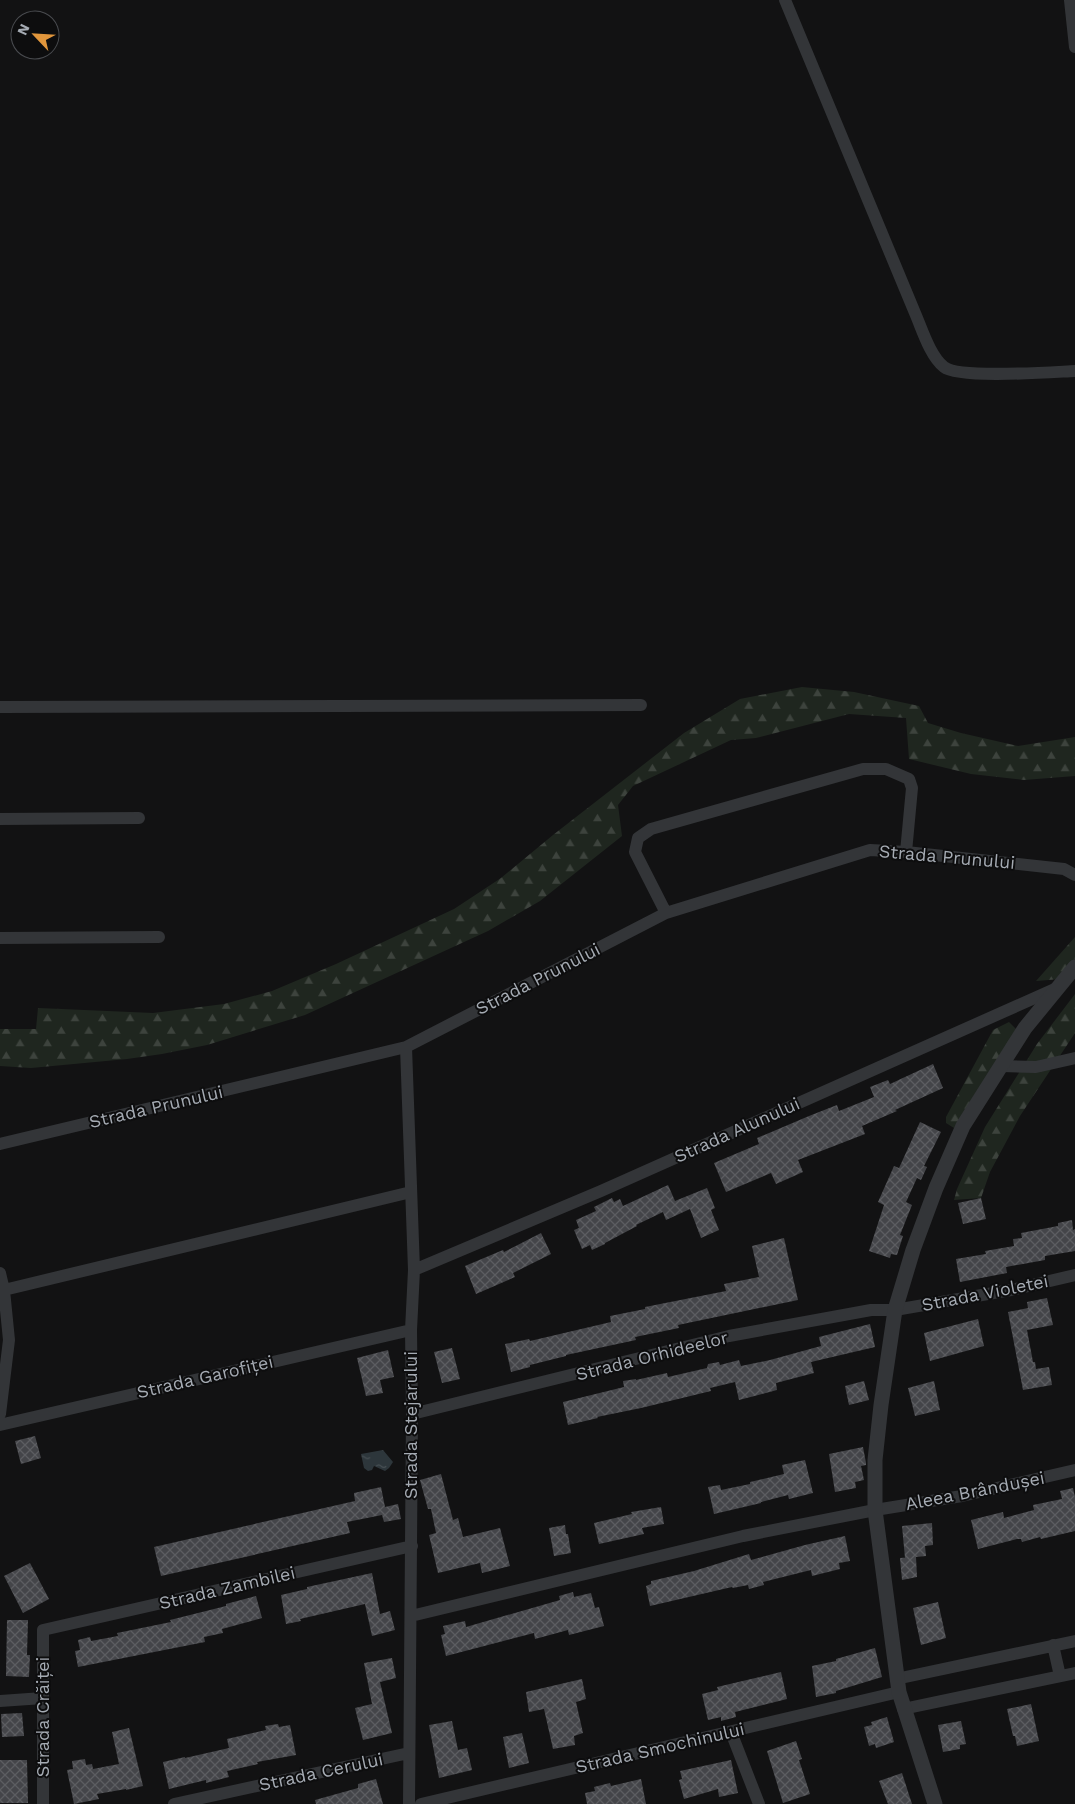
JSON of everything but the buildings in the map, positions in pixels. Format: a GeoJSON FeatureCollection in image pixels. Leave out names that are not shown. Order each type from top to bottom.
{"type":"FeatureCollection","features":[{"type":"Feature","properties":{"kind":"street"},"geometry":{"type":"LineString","coordinates":[[785,0],[931,351],[944,368],[970,375],[1075,372]]}},
{"type":"Feature","properties":{"kind":"street"},"geometry":{"type":"LineString","coordinates":[[1070,0],[1075,47]]}},
{"type":"Feature","properties":{"kind":"street"},"geometry":{"type":"LineString","coordinates":[[0,707],[640,705]]}},
{"type":"Feature","properties":{"kind":"street"},"geometry":{"type":"LineString","coordinates":[[666,914],[635,852],[638,838],[651,829],[863,769],[886,769],[908,779],[912,788],[906,852]]}},
{"type":"Feature","properties":{"kind":"street"},"geometry":{"type":"LineString","coordinates":[[0,819],[139,818]]}},
{"type":"Feature","properties":{"kind":"street","name":"Strada Prunului"},"geometry":{"type":"LineString","coordinates":[[0,1144],[406,1047],[666,914],[870,850],[906,852],[1064,869],[1075,874]]}},
{"type":"Feature","properties":{"kind":"street"},"geometry":{"type":"LineString","coordinates":[[0,938],[158,938]]}},
{"type":"Feature","properties":{"kind":"street"},"geometry":{"type":"LineString","coordinates":[[935,1804],[903,1709],[898,1686],[875,1510],[876,1460],[881,1405],[895,1310],[926,1214],[963,1126],[1025,1028],[1075,967]]}},
{"type":"Feature","properties":{"kind":"street","name":"Strada Alunului"},"geometry":{"type":"LineString","coordinates":[[414,1270],[601,1191],[1057,988]]}},
{"type":"Feature","properties":{"kind":"street","name":"Strada Stejarului"},"geometry":{"type":"LineString","coordinates":[[406,1047],[414,1270],[411,1330],[412,1546],[409,1804]]}},
{"type":"Feature","properties":{"kind":"street"},"geometry":{"type":"LineString","coordinates":[[1002,1066],[1036,1067],[1075,1058]]}},
{"type":"Feature","properties":{"kind":"street"},"geometry":{"type":"LineString","coordinates":[[4,1290],[411,1192]]}},
{"type":"Feature","properties":{"kind":"street"},"geometry":{"type":"LineString","coordinates":[[0,1272],[4,1290],[4,1341],[0,1414]]}},
{"type":"Feature","properties":{"kind":"street","name":"Strada Violetei"},"geometry":{"type":"LineString","coordinates":[[895,1310],[1011,1290],[1075,1274]]}},
{"type":"Feature","properties":{"kind":"street","name":"Strada Orhideelor"},"geometry":{"type":"LineString","coordinates":[[412,1414],[730,1336],[871,1310],[895,1310]]}},
{"type":"Feature","properties":{"kind":"street","name":"Strada Garofiței"},"geometry":{"type":"LineString","coordinates":[[0,1425],[411,1330]]}},
{"type":"Feature","properties":{"kind":"street","name":"Aleea Brândușei"},"geometry":{"type":"LineString","coordinates":[[875,1510],[962,1496],[1075,1470]]}},
{"type":"Feature","properties":{"kind":"street"},"geometry":{"type":"LineString","coordinates":[[411,1616],[743,1536],[875,1510]]}},
{"type":"Feature","properties":{"kind":"street","name":"Strada Zambilei"},"geometry":{"type":"LineString","coordinates":[[43,1630],[412,1546]]}},
{"type":"Feature","properties":{"kind":"street","name":"Strada Crăiței"},"geometry":{"type":"LineString","coordinates":[[43,1630],[43,1804]]}},
{"type":"Feature","properties":{"kind":"street","name":"Strada Smochinului"},"geometry":{"type":"LineString","coordinates":[[420,1804],[731,1732],[898,1686],[1053,1645],[1075,1641]]}},
{"type":"Feature","properties":{"kind":"street"},"geometry":{"type":"LineString","coordinates":[[1053,1645],[1060,1676]]}},
{"type":"Feature","properties":{"kind":"street"},"geometry":{"type":"LineString","coordinates":[[903,1709],[1075,1673]]}},
{"type":"Feature","properties":{"kind":"street"},"geometry":{"type":"LineString","coordinates":[[0,1701],[43,1698]]}},
{"type":"Feature","properties":{"kind":"street"},"geometry":{"type":"LineString","coordinates":[[731,1732],[758,1804]]}},
{"type":"Feature","properties":{"kind":"street","name":"Strada Cerului"},"geometry":{"type":"LineString","coordinates":[[174,1804],[409,1753]]}},
{"type":"Feature","properties":{"kind":"green space"},"geometry":{"type":"Polygon","coordinates":[[[802,687],[854,692],[919,706],[928,723],[961,733],[1018,746],[1075,737],[1075,776],[1024,780],[971,774],[909,759],[906,718],[849,714],[756,738],[731,740],[633,786],[618,805],[622,836],[540,901],[488,931],[305,1015],[207,1045],[162,1054],[31,1068],[0,1066],[0,1029],[36,1029],[38,1008],[153,1013],[224,1004],[272,991],[336,964],[454,909],[501,878],[684,733],[740,699],[802,687]]]}},
{"type":"Feature","properties":{"kind":"green space"},"geometry":{"type":"Polygon","coordinates":[[[1075,937],[1075,964],[1061,979],[1036,981],[1075,937]]]}},
{"type":"Feature","properties":{"kind":"green space"},"geometry":{"type":"Polygon","coordinates":[[[1075,994],[1075,1033],[1020,1116],[990,1172],[981,1198],[954,1200],[957,1189],[985,1127],[1037,1044],[1075,994]]]}},
{"type":"Feature","properties":{"kind":"green space"},"geometry":{"type":"Polygon","coordinates":[[[1009,1022],[1017,1030],[954,1128],[946,1123],[946,1117],[993,1030],[1009,1022]]]}},
{"type":"Feature","properties":{"kind":"water"},"geometry":{"type":"Polygon","coordinates":[[[383,1450],[393,1462],[389,1468],[385,1471],[374,1466],[372,1470],[368,1471],[364,1468],[361,1454],[383,1450]]]}}]}
